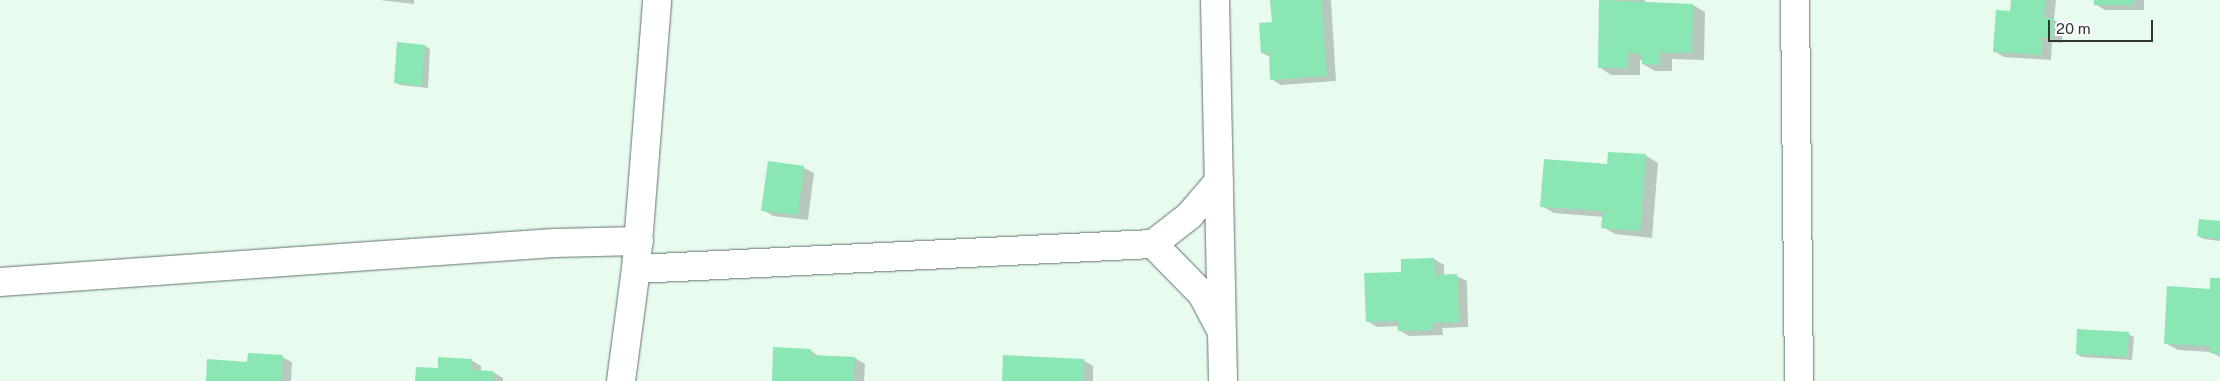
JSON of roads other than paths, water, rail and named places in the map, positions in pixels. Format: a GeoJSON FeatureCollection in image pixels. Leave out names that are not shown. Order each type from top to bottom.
{"type":"FeatureCollection","features":[{"type":"Feature","properties":{"kind":"street"},"geometry":{"type":"LineString","coordinates":[[621,381],[639,241],[657,0]]}},
{"type":"Feature","properties":{"kind":"street"},"geometry":{"type":"LineString","coordinates":[[1215,0],[1223,381]]}},
{"type":"Feature","properties":{"kind":"street"},"geometry":{"type":"LineString","coordinates":[[1795,0],[1799,381]]}},
{"type":"Feature","properties":{"kind":"street"},"geometry":{"type":"LineString","coordinates":[[636,269],[1152,244],[1189,216],[1219,181]]}},
{"type":"Feature","properties":{"kind":"street"},"geometry":{"type":"LineString","coordinates":[[0,282],[554,243],[639,241]]}},
{"type":"Feature","properties":{"kind":"street"},"geometry":{"type":"LineString","coordinates":[[1152,244],[1202,294],[1222,332]]}}]}
